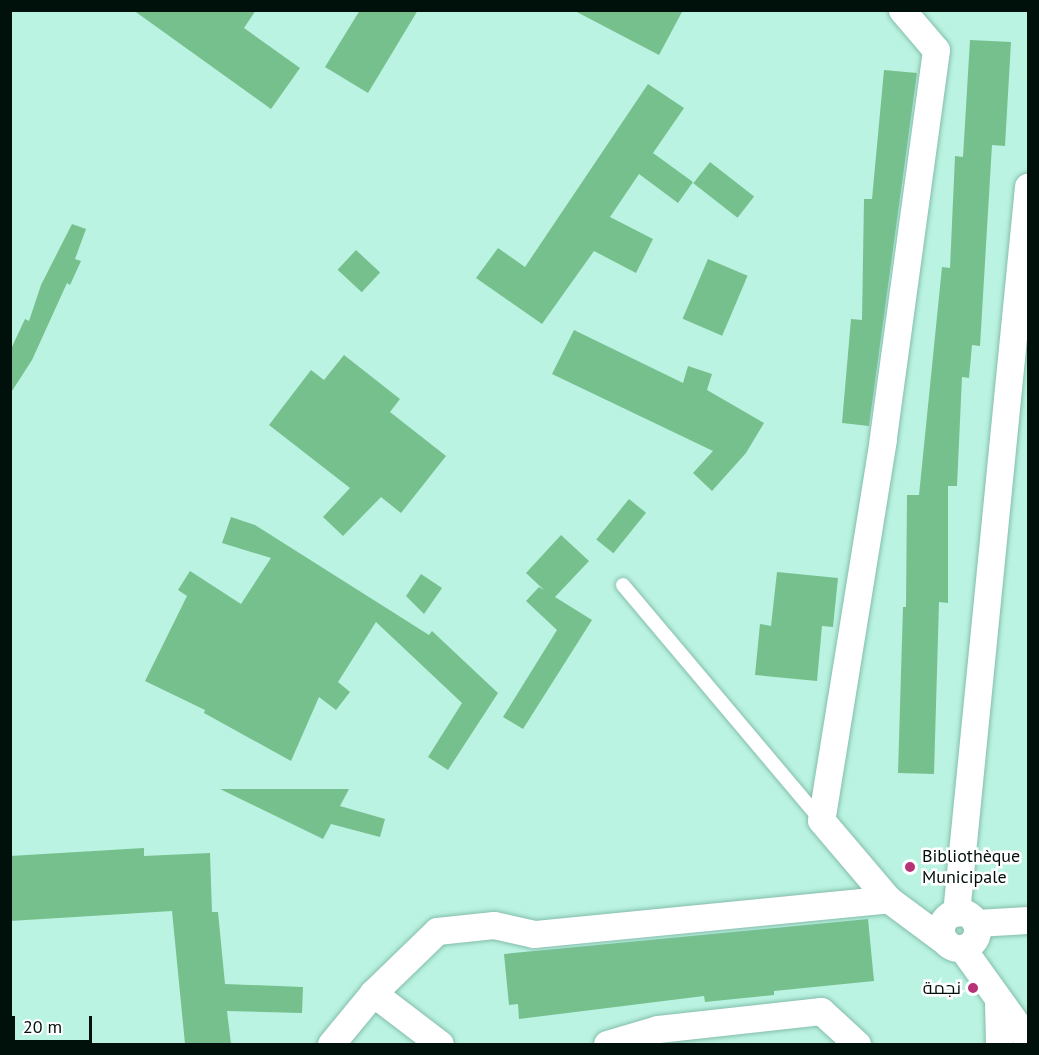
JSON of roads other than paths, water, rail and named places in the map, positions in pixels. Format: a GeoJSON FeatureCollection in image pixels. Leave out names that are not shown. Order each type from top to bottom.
{"type":"FeatureCollection","features":[{"type":"Feature","properties":{"kind":"street"},"geometry":{"type":"LineString","coordinates":[[902,10],[936,50],[883,439],[821,820],[888,899],[954,945],[1029,1040]]}},
{"type":"Feature","properties":{"kind":"street"},"geometry":{"type":"LineString","coordinates":[[954,945],[974,940],[966,918],[1029,187]]}},
{"type":"Feature","properties":{"kind":"street"},"geometry":{"type":"LineString","coordinates":[[330,1044],[373,993],[437,931],[494,925],[534,934],[888,899]]}},
{"type":"Feature","properties":{"kind":"street"},"geometry":{"type":"LineString","coordinates":[[966,918],[1029,920]]}},
{"type":"Feature","properties":{"kind":"street"},"geometry":{"type":"LineString","coordinates":[[373,993],[440,1044]]}},
{"type":"Feature","properties":{"kind":"street"},"geometry":{"type":"LineString","coordinates":[[998,1002],[999,1044]]}},
{"type":"Feature","properties":{"kind":"street"},"geometry":{"type":"LineString","coordinates":[[607,1044],[658,1029],[821,1011],[857,1044]]}},
{"type":"Feature","properties":{"kind":"lane"},"geometry":{"type":"LineString","coordinates":[[623,585],[821,820]]}},
{"type":"Feature","properties":{"kind":"place","name":"Bibliothèque Municipale"},"geometry":{"type":"Point","coordinates":[910,867]}},
{"type":"Feature","properties":{"kind":"place","name":"نجمة"},"geometry":{"type":"Point","coordinates":[973,988]}}]}
